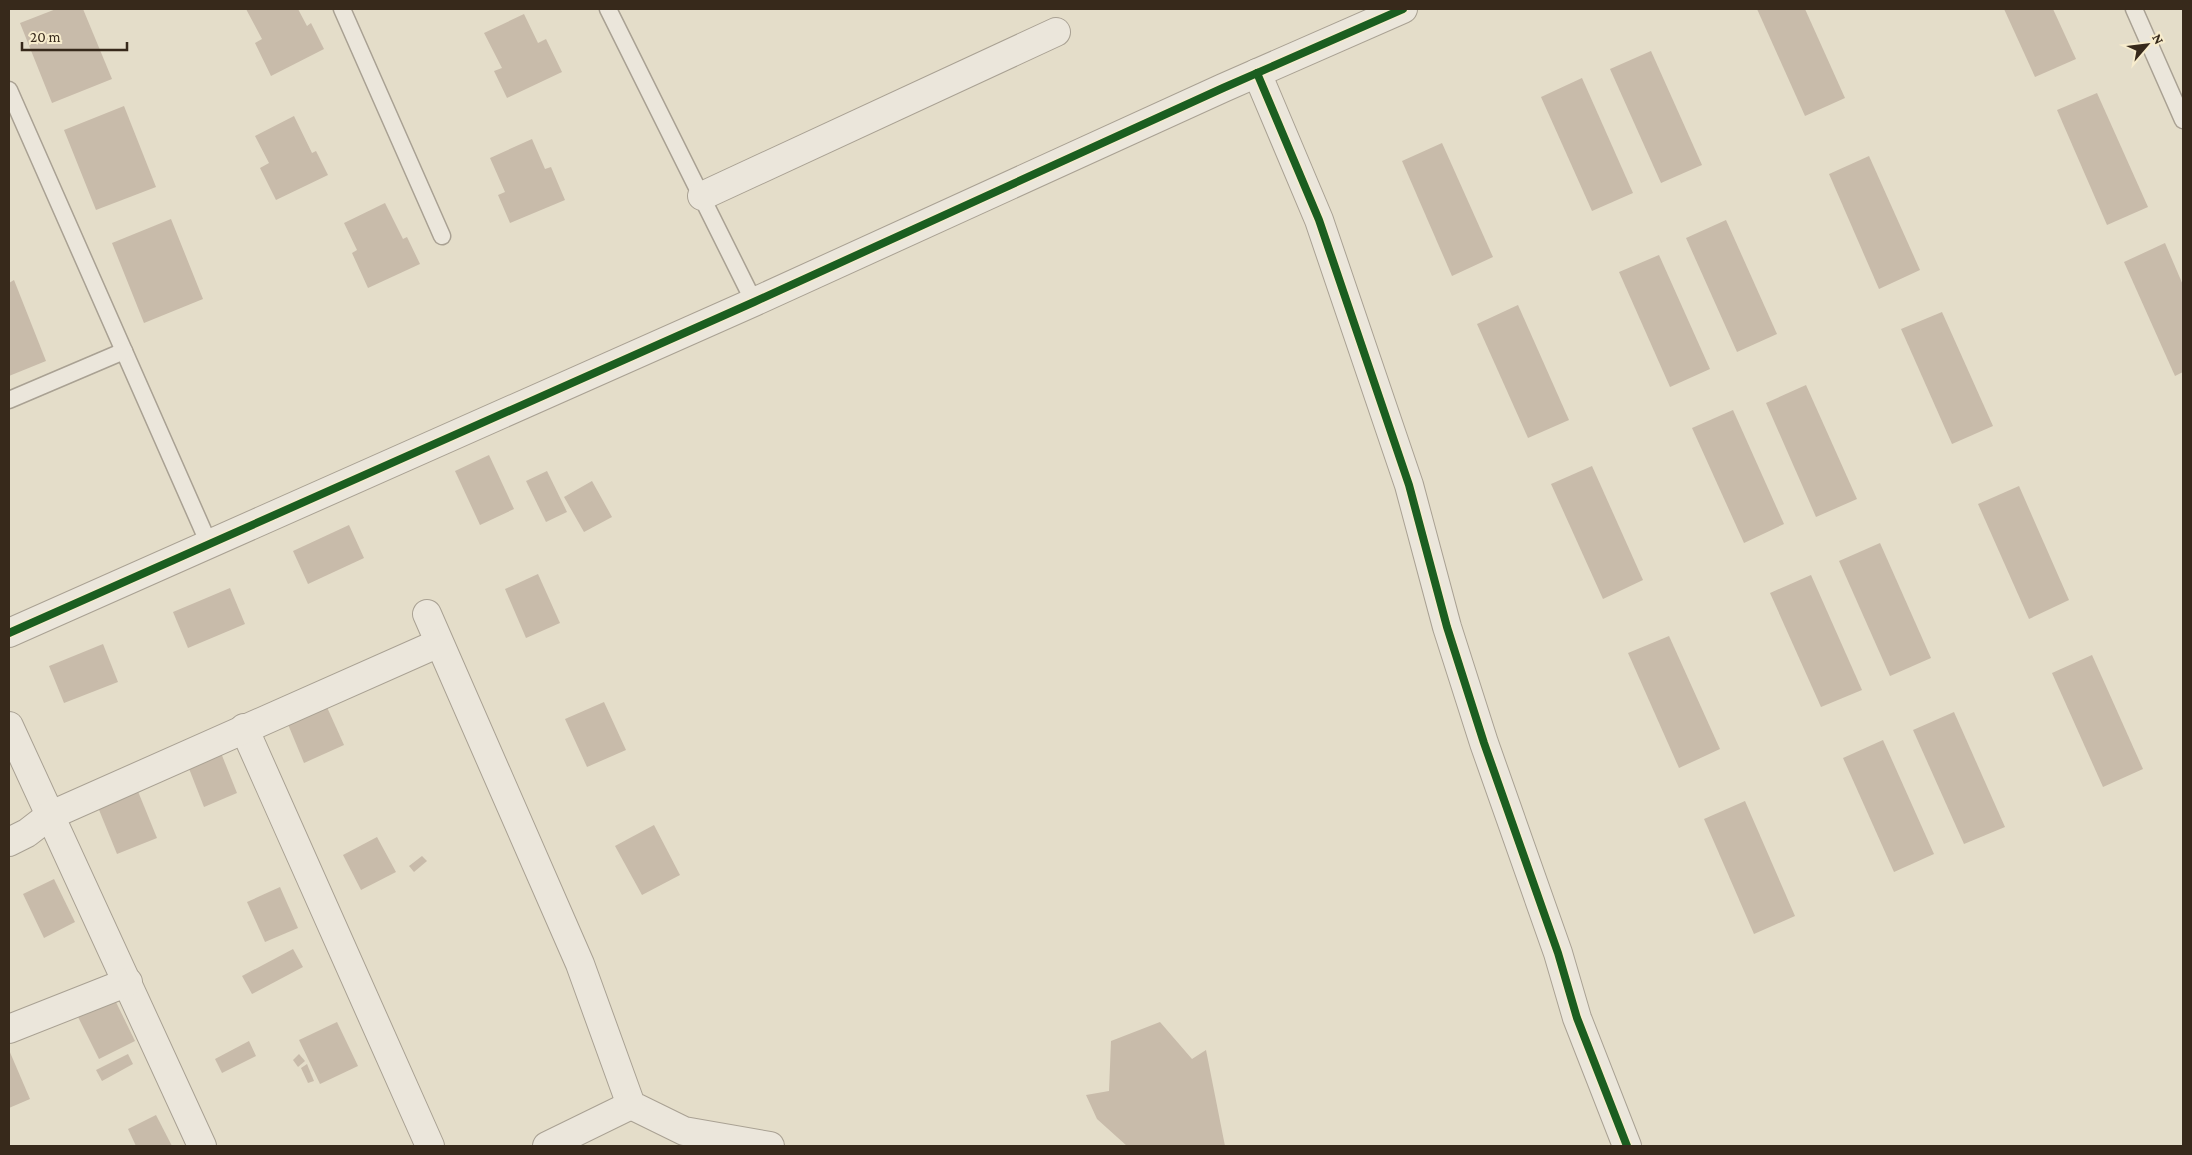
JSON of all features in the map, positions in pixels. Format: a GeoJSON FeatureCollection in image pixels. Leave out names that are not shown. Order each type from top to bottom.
{"type":"FeatureCollection","features":[{"type":"Feature","properties":{"kind":"street"},"geometry":{"type":"LineString","coordinates":[[9,633],[754,302],[1257,73],[1403,9]]}},
{"type":"Feature","properties":{"kind":"street"},"geometry":{"type":"LineString","coordinates":[[702,196],[1056,32]]}},
{"type":"Feature","properties":{"kind":"street"},"geometry":{"type":"LineString","coordinates":[[1257,73],[1319,220],[1409,484],[1447,627],[1484,743],[1558,953],[1577,1018],[1627,1146]]}},
{"type":"Feature","properties":{"kind":"street"},"geometry":{"type":"LineString","coordinates":[[427,614],[580,964],[631,1105],[684,1131],[770,1146]]}},
{"type":"Feature","properties":{"kind":"street"},"geometry":{"type":"LineString","coordinates":[[9,842],[28,833],[49,816],[439,643]]}},
{"type":"Feature","properties":{"kind":"street"},"geometry":{"type":"LineString","coordinates":[[9,726],[202,1146]]}},
{"type":"Feature","properties":{"kind":"street"},"geometry":{"type":"LineString","coordinates":[[244,728],[430,1146]]}},
{"type":"Feature","properties":{"kind":"street"},"geometry":{"type":"LineString","coordinates":[[9,1029],[128,982]]}},
{"type":"Feature","properties":{"kind":"street"},"geometry":{"type":"LineString","coordinates":[[547,1146],[631,1105]]}},
{"type":"Feature","properties":{"kind":"lane"},"geometry":{"type":"LineString","coordinates":[[342,9],[442,236]]}},
{"type":"Feature","properties":{"kind":"lane"},"geometry":{"type":"LineString","coordinates":[[608,9],[754,302]]}},
{"type":"Feature","properties":{"kind":"lane"},"geometry":{"type":"LineString","coordinates":[[2134,9],[2183,120]]}},
{"type":"Feature","properties":{"kind":"lane"},"geometry":{"type":"LineString","coordinates":[[9,90],[209,544]]}},
{"type":"Feature","properties":{"kind":"lane"},"geometry":{"type":"LineString","coordinates":[[9,400],[124,351]]}},
{"type":"Feature","properties":{"kind":"building"},"geometry":{"type":"Polygon","coordinates":[[[56,9],[83,9],[112,79],[52,103],[20,23],[56,9]]]}},
{"type":"Feature","properties":{"kind":"building"},"geometry":{"type":"Polygon","coordinates":[[[246,9],[298,9],[307,26],[311,23],[324,49],[271,76],[255,43],[262,39],[246,9]]]}},
{"type":"Feature","properties":{"kind":"building"},"geometry":{"type":"Polygon","coordinates":[[[1757,9],[1805,9],[1845,98],[1805,116],[1757,9]]]}},
{"type":"Feature","properties":{"kind":"building"},"geometry":{"type":"Polygon","coordinates":[[[2004,9],[2053,9],[2076,59],[2035,77],[2004,9]]]}},
{"type":"Feature","properties":{"kind":"building"},"geometry":{"type":"Polygon","coordinates":[[[524,14],[538,43],[546,39],[562,72],[507,98],[494,71],[502,68],[484,33],[524,14]]]}},
{"type":"Feature","properties":{"kind":"building"},"geometry":{"type":"Polygon","coordinates":[[[1651,51],[1702,165],[1661,183],[1610,69],[1651,51]]]}},
{"type":"Feature","properties":{"kind":"building"},"geometry":{"type":"Polygon","coordinates":[[[1582,78],[1633,193],[1592,211],[1541,97],[1582,78]]]}},
{"type":"Feature","properties":{"kind":"building"},"geometry":{"type":"Polygon","coordinates":[[[2097,93],[2148,207],[2107,225],[2057,110],[2097,93]]]}},
{"type":"Feature","properties":{"kind":"building"},"geometry":{"type":"Polygon","coordinates":[[[124,106],[156,187],[96,210],[64,130],[124,106]]]}},
{"type":"Feature","properties":{"kind":"building"},"geometry":{"type":"Polygon","coordinates":[[[294,116],[312,153],[316,151],[328,175],[276,200],[260,168],[269,163],[255,136],[294,116]]]}},
{"type":"Feature","properties":{"kind":"building"},"geometry":{"type":"Polygon","coordinates":[[[532,139],[545,169],[551,167],[565,200],[510,223],[498,195],[505,192],[490,158],[532,139]]]}},
{"type":"Feature","properties":{"kind":"building"},"geometry":{"type":"Polygon","coordinates":[[[1442,143],[1493,257],[1452,276],[1402,161],[1442,143]]]}},
{"type":"Feature","properties":{"kind":"building"},"geometry":{"type":"Polygon","coordinates":[[[1869,156],[1920,270],[1879,289],[1829,174],[1869,156]]]}},
{"type":"Feature","properties":{"kind":"building"},"geometry":{"type":"Polygon","coordinates":[[[385,203],[403,239],[407,237],[420,264],[368,288],[352,253],[357,250],[344,223],[385,203]]]}},
{"type":"Feature","properties":{"kind":"building"},"geometry":{"type":"Polygon","coordinates":[[[171,219],[203,299],[144,323],[112,243],[171,219]]]}},
{"type":"Feature","properties":{"kind":"building"},"geometry":{"type":"Polygon","coordinates":[[[1726,220],[1777,334],[1737,352],[1686,238],[1726,220]]]}},
{"type":"Feature","properties":{"kind":"building"},"geometry":{"type":"Polygon","coordinates":[[[2165,243],[2183,285],[2183,372],[2175,376],[2124,262],[2165,243]]]}},
{"type":"Feature","properties":{"kind":"building"},"geometry":{"type":"Polygon","coordinates":[[[1659,255],[1710,369],[1670,387],[1619,272],[1659,255]]]}},
{"type":"Feature","properties":{"kind":"building"},"geometry":{"type":"Polygon","coordinates":[[[14,280],[46,361],[9,376],[9,283],[14,280]]]}},
{"type":"Feature","properties":{"kind":"building"},"geometry":{"type":"Polygon","coordinates":[[[1518,305],[1569,420],[1528,438],[1477,324],[1518,305]]]}},
{"type":"Feature","properties":{"kind":"building"},"geometry":{"type":"Polygon","coordinates":[[[1942,312],[1993,426],[1952,444],[1901,329],[1942,312]]]}},
{"type":"Feature","properties":{"kind":"building"},"geometry":{"type":"Polygon","coordinates":[[[1806,385],[1857,499],[1816,517],[1766,403],[1806,385]]]}},
{"type":"Feature","properties":{"kind":"building"},"geometry":{"type":"Polygon","coordinates":[[[1733,410],[1784,524],[1744,543],[1692,428],[1733,410]]]}},
{"type":"Feature","properties":{"kind":"building"},"geometry":{"type":"Polygon","coordinates":[[[489,455],[514,509],[480,525],[455,471],[489,455]]]}},
{"type":"Feature","properties":{"kind":"building"},"geometry":{"type":"Polygon","coordinates":[[[1592,466],[1643,580],[1603,599],[1551,484],[1592,466]]]}},
{"type":"Feature","properties":{"kind":"building"},"geometry":{"type":"Polygon","coordinates":[[[547,471],[567,512],[546,522],[526,481],[547,471]]]}},
{"type":"Feature","properties":{"kind":"building"},"geometry":{"type":"Polygon","coordinates":[[[592,481],[612,517],[584,532],[564,497],[592,481]]]}},
{"type":"Feature","properties":{"kind":"building"},"geometry":{"type":"Polygon","coordinates":[[[2019,486],[2069,600],[2029,619],[1978,504],[2019,486]]]}},
{"type":"Feature","properties":{"kind":"building"},"geometry":{"type":"Polygon","coordinates":[[[349,525],[364,558],[308,584],[293,551],[349,525]]]}},
{"type":"Feature","properties":{"kind":"building"},"geometry":{"type":"Polygon","coordinates":[[[1880,543],[1931,658],[1890,676],[1839,561],[1880,543]]]}},
{"type":"Feature","properties":{"kind":"building"},"geometry":{"type":"Polygon","coordinates":[[[538,574],[560,623],[526,638],[505,589],[538,574]]]}},
{"type":"Feature","properties":{"kind":"building"},"geometry":{"type":"Polygon","coordinates":[[[1811,575],[1862,690],[1821,707],[1770,593],[1811,575]]]}},
{"type":"Feature","properties":{"kind":"building"},"geometry":{"type":"Polygon","coordinates":[[[230,588],[245,624],[188,648],[173,612],[230,588]]]}},
{"type":"Feature","properties":{"kind":"building"},"geometry":{"type":"Polygon","coordinates":[[[1669,636],[1720,749],[1679,768],[1628,653],[1669,636]]]}},
{"type":"Feature","properties":{"kind":"building"},"geometry":{"type":"Polygon","coordinates":[[[103,644],[118,682],[64,703],[49,666],[103,644]]]}},
{"type":"Feature","properties":{"kind":"building"},"geometry":{"type":"Polygon","coordinates":[[[2092,655],[2143,769],[2103,787],[2052,673],[2092,655]]]}},
{"type":"Feature","properties":{"kind":"building"},"geometry":{"type":"Polygon","coordinates":[[[604,702],[626,750],[587,767],[565,719],[604,702]]]}},
{"type":"Feature","properties":{"kind":"building"},"geometry":{"type":"Polygon","coordinates":[[[326,705],[344,745],[304,763],[287,722],[326,705]]]}},
{"type":"Feature","properties":{"kind":"building"},"geometry":{"type":"Polygon","coordinates":[[[1954,712],[2005,827],[1964,844],[1913,730],[1954,712]]]}},
{"type":"Feature","properties":{"kind":"building"},"geometry":{"type":"Polygon","coordinates":[[[1883,740],[1934,854],[1894,872],[1843,758],[1883,740]]]}},
{"type":"Feature","properties":{"kind":"building"},"geometry":{"type":"Polygon","coordinates":[[[221,753],[237,793],[204,807],[188,766],[221,753]]]}},
{"type":"Feature","properties":{"kind":"building"},"geometry":{"type":"Polygon","coordinates":[[[137,789],[157,838],[117,854],[97,805],[137,789]]]}},
{"type":"Feature","properties":{"kind":"building"},"geometry":{"type":"Polygon","coordinates":[[[1745,801],[1795,916],[1754,934],[1704,819],[1745,801]]]}},
{"type":"Feature","properties":{"kind":"building"},"geometry":{"type":"Polygon","coordinates":[[[654,825],[680,875],[642,895],[615,846],[654,825]]]}},
{"type":"Feature","properties":{"kind":"building"},"geometry":{"type":"Polygon","coordinates":[[[377,837],[396,872],[361,890],[343,855],[377,837]]]}},
{"type":"Feature","properties":{"kind":"building"},"geometry":{"type":"Polygon","coordinates":[[[422,856],[427,861],[414,872],[409,866],[422,856]]]}},
{"type":"Feature","properties":{"kind":"building"},"geometry":{"type":"Polygon","coordinates":[[[54,879],[75,922],[44,938],[23,894],[54,879]]]}},
{"type":"Feature","properties":{"kind":"building"},"geometry":{"type":"Polygon","coordinates":[[[280,887],[298,928],[265,942],[247,902],[280,887]]]}},
{"type":"Feature","properties":{"kind":"building"},"geometry":{"type":"Polygon","coordinates":[[[293,949],[303,967],[252,994],[242,976],[293,949]]]}},
{"type":"Feature","properties":{"kind":"building"},"geometry":{"type":"Polygon","coordinates":[[[114,998],[135,1041],[99,1059],[78,1017],[114,998]]]}},
{"type":"Feature","properties":{"kind":"building"},"geometry":{"type":"Polygon","coordinates":[[[337,1022],[358,1066],[320,1084],[299,1040],[337,1022]]]}},
{"type":"Feature","properties":{"kind":"building"},"geometry":{"type":"Polygon","coordinates":[[[1160,1022],[1192,1059],[1206,1050],[1225,1146],[1127,1146],[1097,1119],[1086,1095],[1109,1091],[1111,1041],[1160,1022]]]}},
{"type":"Feature","properties":{"kind":"building"},"geometry":{"type":"Polygon","coordinates":[[[249,1041],[256,1056],[222,1073],[215,1059],[249,1041]]]}},
{"type":"Feature","properties":{"kind":"building"},"geometry":{"type":"Polygon","coordinates":[[[9,1050],[30,1099],[9,1108],[9,1050]]]}},
{"type":"Feature","properties":{"kind":"building"},"geometry":{"type":"Polygon","coordinates":[[[128,1054],[133,1064],[102,1081],[96,1070],[128,1054]]]}},
{"type":"Feature","properties":{"kind":"building"},"geometry":{"type":"Polygon","coordinates":[[[299,1054],[305,1061],[298,1067],[293,1060],[299,1054]]]}},
{"type":"Feature","properties":{"kind":"building"},"geometry":{"type":"Polygon","coordinates":[[[307,1064],[314,1081],[308,1083],[301,1068],[307,1064]]]}},
{"type":"Feature","properties":{"kind":"building"},"geometry":{"type":"Polygon","coordinates":[[[156,1115],[172,1146],[136,1146],[128,1129],[156,1115]]]}},
{"type":"Feature","properties":{"kind":"cycle path"},"geometry":{"type":"LineString","coordinates":[[9,633],[754,302],[1223,88],[1403,9]]}},
{"type":"Feature","properties":{"kind":"cycle path"},"geometry":{"type":"LineString","coordinates":[[1257,73],[1319,220],[1409,485],[1447,627],[1484,743],[1558,953],[1577,1018],[1627,1146]]}}]}
